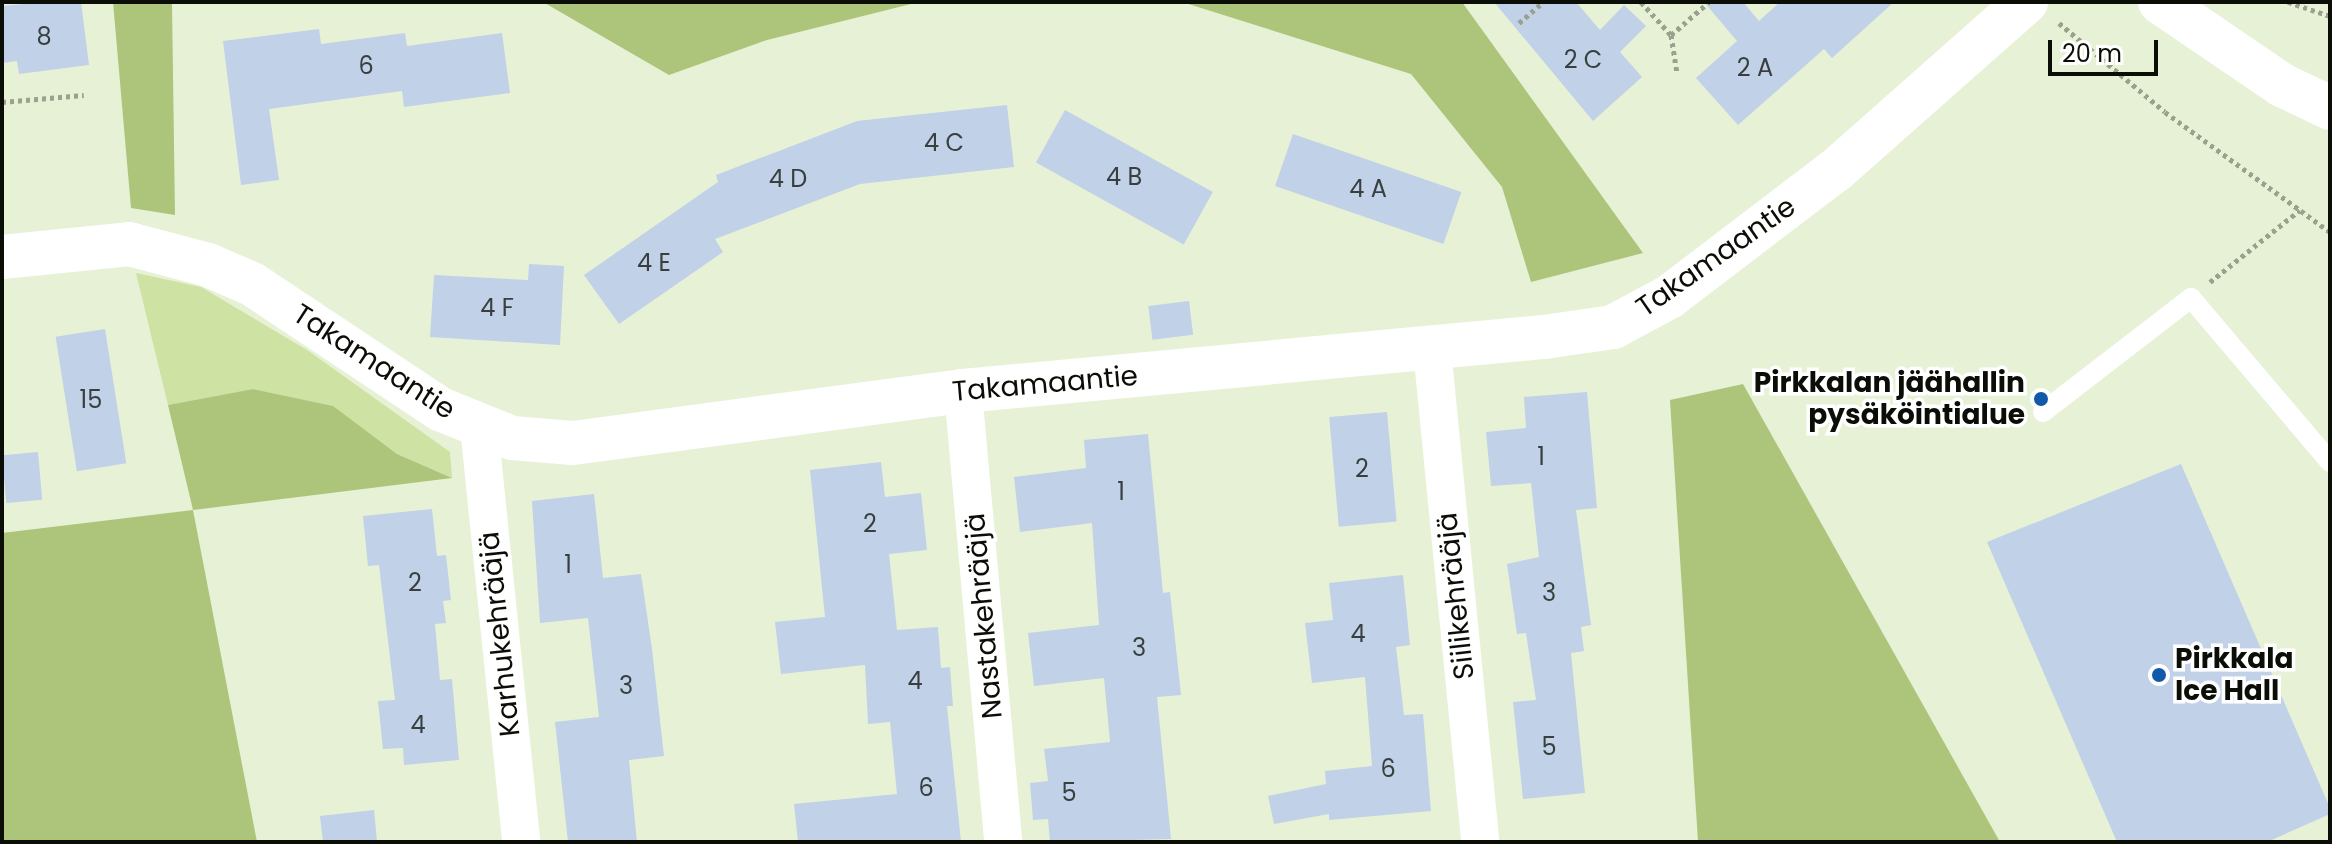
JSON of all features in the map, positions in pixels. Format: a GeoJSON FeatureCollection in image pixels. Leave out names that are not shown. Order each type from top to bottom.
{"type":"FeatureCollection","features":[{"type":"Feature","properties":{"kind":"street"},"geometry":{"type":"LineString","coordinates":[[2160,2],[2282,85],[2330,108]]}},
{"type":"Feature","properties":{"kind":"street","name":"Takamaantie"},"geometry":{"type":"LineString","coordinates":[[2,257],[129,244],[208,265],[252,284],[376,369],[479,426],[512,438],[573,443],[963,391],[1432,349],[1613,327],[1669,297],[1836,170],[2037,7]]}},
{"type":"Feature","properties":{"kind":"street","name":"Siilikehrääjä"},"geometry":{"type":"LineString","coordinates":[[1432,349],[1480,842]]}},
{"type":"Feature","properties":{"kind":"street","name":"Nastakehrääjä"},"geometry":{"type":"LineString","coordinates":[[963,391],[1003,842]]}},
{"type":"Feature","properties":{"kind":"street","name":"Karhukehrääjä"},"geometry":{"type":"LineString","coordinates":[[479,426],[521,842]]}},
{"type":"Feature","properties":{"kind":"lane"},"geometry":{"type":"LineString","coordinates":[[2043,412],[2191,298],[2330,462]]}},
{"type":"Feature","properties":{"kind":"path"},"geometry":{"type":"LineString","coordinates":[[1519,23],[1543,2]]}},
{"type":"Feature","properties":{"kind":"path"},"geometry":{"type":"LineString","coordinates":[[1641,2],[1671,35],[1677,72]]}},
{"type":"Feature","properties":{"kind":"path"},"geometry":{"type":"LineString","coordinates":[[1671,35],[1709,2]]}},
{"type":"Feature","properties":{"kind":"path"},"geometry":{"type":"LineString","coordinates":[[2288,2],[2330,16]]}},
{"type":"Feature","properties":{"kind":"path"},"geometry":{"type":"LineString","coordinates":[[2037,7],[2165,112],[2330,232]]}},
{"type":"Feature","properties":{"kind":"path"},"geometry":{"type":"LineString","coordinates":[[2,102],[84,95]]}},
{"type":"Feature","properties":{"kind":"path"},"geometry":{"type":"LineString","coordinates":[[2191,298],[2300,210]]}},
{"type":"Feature","properties":{"kind":"green space"},"geometry":{"type":"Polygon","coordinates":[[[113,2],[193,2],[172,4],[175,215],[131,208],[113,2]]]}},
{"type":"Feature","properties":{"kind":"green space"},"geometry":{"type":"Polygon","coordinates":[[[543,2],[919,2],[767,40],[669,75],[543,2]]]}},
{"type":"Feature","properties":{"kind":"green space"},"geometry":{"type":"Polygon","coordinates":[[[1182,2],[1462,2],[1643,253],[1531,282],[1502,187],[1411,74],[1182,2]]]}},
{"type":"Feature","properties":{"kind":"green space"},"geometry":{"type":"Polygon","coordinates":[[[136,273],[201,287],[307,350],[450,452],[452,478],[397,454],[332,406],[253,389],[168,405],[136,273]]]}},
{"type":"Feature","properties":{"kind":"green space"},"geometry":{"type":"Polygon","coordinates":[[[1743,384],[2000,842],[1698,842],[1670,400],[1743,384]]]}},
{"type":"Feature","properties":{"kind":"green space"},"geometry":{"type":"Polygon","coordinates":[[[253,389],[333,406],[397,454],[452,478],[193,510],[168,405],[253,389]]]}},
{"type":"Feature","properties":{"kind":"green space"},"geometry":{"type":"Polygon","coordinates":[[[193,510],[257,842],[2,842],[2,533],[193,510]]]}},
{"type":"Feature","properties":{"kind":"building"},"geometry":{"type":"Polygon","coordinates":[[[81,2],[89,65],[19,74],[17,61],[2,63],[2,6],[81,2]]]}},
{"type":"Feature","properties":{"kind":"building"},"geometry":{"type":"Polygon","coordinates":[[[1494,2],[1576,2],[1600,30],[1624,5],[1646,26],[1620,52],[1642,77],[1593,121],[1494,2]]]}},
{"type":"Feature","properties":{"kind":"building"},"geometry":{"type":"Polygon","coordinates":[[[1704,2],[1743,2],[1759,21],[1780,2],[1894,2],[1832,58],[1824,49],[1738,125],[1696,78],[1737,41],[1704,2]]]}},
{"type":"Feature","properties":{"kind":"building"},"geometry":{"type":"Polygon","coordinates":[[[319,29],[321,44],[405,33],[407,46],[502,33],[510,93],[404,107],[402,91],[269,109],[279,180],[241,185],[223,41],[319,29]]]}},
{"type":"Feature","properties":{"kind":"building"},"geometry":{"type":"Polygon","coordinates":[[[1007,105],[1014,167],[860,184],[715,239],[723,252],[619,324],[584,275],[718,182],[716,175],[857,121],[1007,105]]]}},
{"type":"Feature","properties":{"kind":"building"},"geometry":{"type":"Polygon","coordinates":[[[1065,110],[1213,192],[1184,244],[1036,162],[1065,110]]]}},
{"type":"Feature","properties":{"kind":"building"},"geometry":{"type":"Polygon","coordinates":[[[1293,134],[1461,192],[1443,244],[1275,186],[1293,134]]]}},
{"type":"Feature","properties":{"kind":"building"},"geometry":{"type":"Polygon","coordinates":[[[529,264],[564,266],[560,345],[430,337],[434,275],[528,280],[529,264]]]}},
{"type":"Feature","properties":{"kind":"building"},"geometry":{"type":"Polygon","coordinates":[[[1189,301],[1193,335],[1152,340],[1148,306],[1189,301]]]}},
{"type":"Feature","properties":{"kind":"building"},"geometry":{"type":"Polygon","coordinates":[[[105,329],[126,463],[77,471],[56,337],[105,329]]]}},
{"type":"Feature","properties":{"kind":"building"},"geometry":{"type":"Polygon","coordinates":[[[1587,392],[1597,508],[1576,510],[1591,625],[1581,627],[1584,651],[1571,653],[1585,793],[1523,799],[1513,702],[1536,700],[1526,633],[1517,634],[1507,564],[1539,557],[1531,483],[1491,486],[1486,432],[1526,428],[1524,397],[1587,392]]]}},
{"type":"Feature","properties":{"kind":"building"},"geometry":{"type":"Polygon","coordinates":[[[1387,412],[1397,522],[1339,527],[1329,417],[1387,412]]]}},
{"type":"Feature","properties":{"kind":"building"},"geometry":{"type":"Polygon","coordinates":[[[1148,434],[1163,593],[1170,592],[1181,695],[1157,697],[1171,839],[1050,842],[1048,819],[1033,820],[1030,783],[1048,781],[1044,749],[1110,742],[1104,678],[1034,686],[1028,633],[1099,625],[1092,523],[1020,532],[1014,477],[1086,468],[1084,440],[1148,434]]]}},
{"type":"Feature","properties":{"kind":"building"},"geometry":{"type":"Polygon","coordinates":[[[38,452],[42,500],[6,503],[2,455],[38,452]]]}},
{"type":"Feature","properties":{"kind":"building"},"geometry":{"type":"Polygon","coordinates":[[[881,462],[885,497],[921,493],[927,550],[889,554],[897,630],[938,627],[941,668],[950,667],[953,706],[947,706],[961,842],[798,842],[794,804],[897,794],[890,722],[868,724],[865,665],[781,674],[775,622],[825,617],[810,470],[881,462]]]}},
{"type":"Feature","properties":{"kind":"building","name":"Pirkkala Ice Hall"},"geometry":{"type":"Polygon","coordinates":[[[2181,464],[2330,808],[2330,814],[2267,842],[2117,842],[1987,542],[2181,464]]]}},
{"type":"Feature","properties":{"kind":"building"},"geometry":{"type":"Polygon","coordinates":[[[594,494],[603,578],[641,574],[652,649],[664,756],[629,760],[637,842],[568,842],[555,722],[599,717],[588,618],[540,623],[532,501],[594,494]]]}},
{"type":"Feature","properties":{"kind":"building"},"geometry":{"type":"Polygon","coordinates":[[[432,509],[437,556],[446,555],[451,600],[443,601],[446,623],[435,624],[440,680],[452,679],[459,760],[404,765],[403,748],[383,749],[378,701],[395,700],[379,565],[368,566],[363,516],[432,509]]]}},
{"type":"Feature","properties":{"kind":"building"},"geometry":{"type":"Polygon","coordinates":[[[1403,575],[1410,645],[1396,647],[1404,715],[1423,714],[1431,811],[1329,820],[1329,814],[1274,824],[1268,796],[1326,784],[1325,771],[1372,766],[1365,677],[1312,683],[1305,623],[1333,620],[1329,583],[1403,575]]]}},
{"type":"Feature","properties":{"kind":"building"},"geometry":{"type":"Polygon","coordinates":[[[374,810],[377,842],[323,842],[320,816],[374,810]]]}},
{"type":"Feature","properties":{"kind":"place","name":"Pirkkalan jäähallin pysäköintialue"},"geometry":{"type":"Point","coordinates":[2041,399]}},
{"type":"Feature","properties":{"kind":"place","name":"Pirkkala Ice Hall"},"geometry":{"type":"Point","coordinates":[2159,675]}}]}
